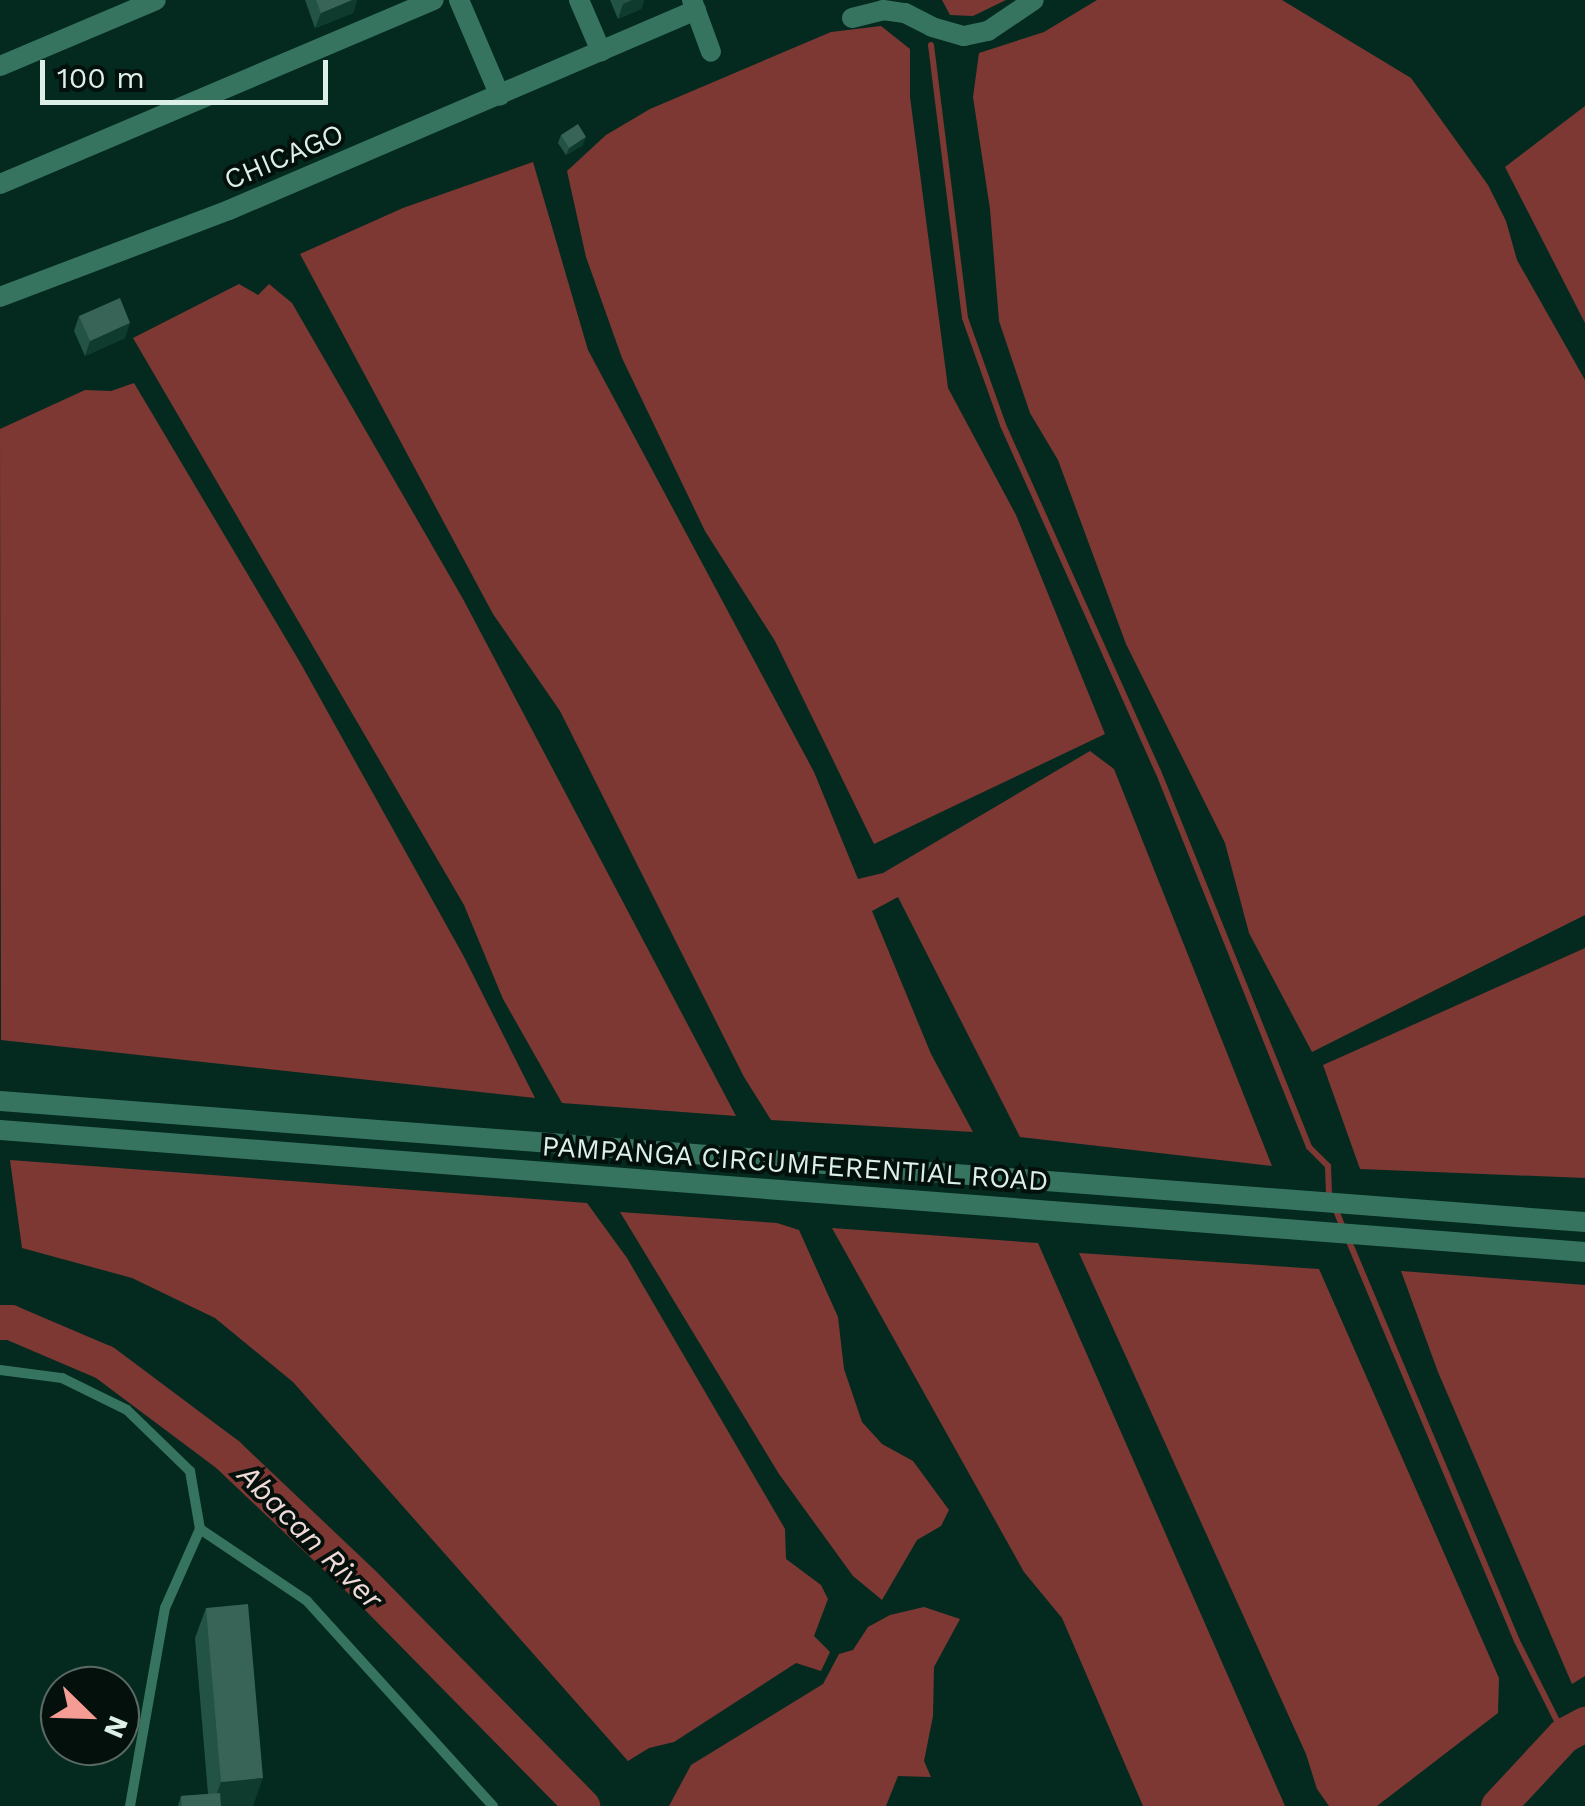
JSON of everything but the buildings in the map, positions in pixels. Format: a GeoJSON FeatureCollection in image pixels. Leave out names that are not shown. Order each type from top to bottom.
{"type":"FeatureCollection","features":[{"type":"Feature","properties":{"kind":"street"},"geometry":{"type":"LineString","coordinates":[[0,66],[156,0]]}},
{"type":"Feature","properties":{"kind":"street"},"geometry":{"type":"LineString","coordinates":[[0,184],[434,0]]}},
{"type":"Feature","properties":{"kind":"street"},"geometry":{"type":"LineString","coordinates":[[459,0],[500,96]]}},
{"type":"Feature","properties":{"kind":"street"},"geometry":{"type":"LineString","coordinates":[[579,0],[601,51]]}},
{"type":"Feature","properties":{"kind":"street"},"geometry":{"type":"LineString","coordinates":[[852,18],[883,10],[905,13],[964,36],[988,31],[1034,0]]}},
{"type":"Feature","properties":{"kind":"street"},"geometry":{"type":"LineString","coordinates":[[694,5],[712,52]]}},
{"type":"Feature","properties":{"kind":"street","name":"CHICAGO"},"geometry":{"type":"LineString","coordinates":[[0,298],[229,210],[500,96],[694,5]]}},
{"type":"Feature","properties":{"kind":"street","name":"PAMPANGA CIRCUMFERENTIAL ROAD"},"geometry":{"type":"LineString","coordinates":[[0,1102],[1585,1222]]}},
{"type":"Feature","properties":{"kind":"street","name":"PAMPANGA CIRCUMFERENTIAL ROAD"},"geometry":{"type":"LineString","coordinates":[[0,1130],[1585,1252]]}},
{"type":"Feature","properties":{"kind":"lane"},"geometry":{"type":"LineString","coordinates":[[0,1370],[62,1378],[128,1410],[190,1471],[200,1529],[165,1608],[130,1806]]}},
{"type":"Feature","properties":{"kind":"lane"},"geometry":{"type":"LineString","coordinates":[[200,1529],[307,1601],[493,1806]]}},
{"type":"Feature","properties":{"kind":"shaded area"},"geometry":{"type":"Polygon","coordinates":[[[942,0],[1006,0],[973,16],[950,15],[942,0]]]}},
{"type":"Feature","properties":{"kind":"shaded area"},"geometry":{"type":"Polygon","coordinates":[[[1097,0],[1282,0],[1411,78],[1488,185],[1506,221],[1517,260],[1585,380],[1585,915],[1312,1052],[1249,933],[1225,843],[1126,644],[1058,460],[1030,413],[999,321],[990,209],[973,97],[979,53],[1044,32],[1097,0]]]}},
{"type":"Feature","properties":{"kind":"shaded area"},"geometry":{"type":"Polygon","coordinates":[[[881,26],[910,49],[910,97],[948,388],[1016,515],[1105,734],[874,844],[775,641],[705,531],[622,358],[586,257],[567,171],[606,135],[650,109],[831,32],[881,26]]]}},
{"type":"Feature","properties":{"kind":"shaded area"},"geometry":{"type":"Polygon","coordinates":[[[1585,106],[1585,323],[1505,167],[1585,106]]]}},
{"type":"Feature","properties":{"kind":"shaded area"},"geometry":{"type":"Polygon","coordinates":[[[533,162],[588,350],[814,772],[858,879],[883,873],[1090,751],[1114,769],[1272,1166],[1020,1137],[898,897],[872,911],[931,1054],[973,1132],[771,1120],[744,1077],[560,711],[493,614],[300,254],[403,208],[533,162]]]}},
{"type":"Feature","properties":{"kind":"shaded area"},"geometry":{"type":"Polygon","coordinates":[[[239,284],[258,295],[269,284],[292,303],[463,599],[736,1116],[562,1103],[503,999],[464,905],[133,338],[239,284]]]}},
{"type":"Feature","properties":{"kind":"shaded area"},"geometry":{"type":"Polygon","coordinates":[[[134,383],[301,664],[463,955],[535,1098],[1,1040],[0,429],[85,390],[111,391],[134,383]]]}},
{"type":"Feature","properties":{"kind":"shaded area"},"geometry":{"type":"Polygon","coordinates":[[[1585,948],[1585,1178],[1360,1169],[1323,1065],[1585,948]]]}},
{"type":"Feature","properties":{"kind":"shaded area"},"geometry":{"type":"Polygon","coordinates":[[[10,1160],[587,1203],[627,1258],[785,1529],[786,1559],[821,1585],[828,1599],[814,1636],[830,1652],[821,1671],[796,1663],[674,1742],[649,1748],[628,1761],[293,1382],[215,1318],[132,1278],[22,1248],[10,1160]]]}},
{"type":"Feature","properties":{"kind":"shaded area"},"geometry":{"type":"Polygon","coordinates":[[[620,1212],[777,1223],[799,1230],[838,1317],[844,1369],[862,1422],[882,1444],[913,1461],[949,1510],[941,1526],[917,1540],[882,1600],[853,1576],[779,1474],[620,1212]]]}},
{"type":"Feature","properties":{"kind":"shaded area"},"geometry":{"type":"Polygon","coordinates":[[[832,1228],[1038,1243],[1285,1806],[1143,1806],[1062,1618],[1024,1572],[832,1228]]]}},
{"type":"Feature","properties":{"kind":"shaded area"},"geometry":{"type":"Polygon","coordinates":[[[1079,1253],[1319,1269],[1499,1678],[1498,1713],[1377,1806],[1329,1806],[1317,1789],[1306,1754],[1079,1253]]]}},
{"type":"Feature","properties":{"kind":"shaded area"},"geometry":{"type":"Polygon","coordinates":[[[1401,1271],[1585,1285],[1585,1676],[1572,1684],[1438,1372],[1401,1271]]]}},
{"type":"Feature","properties":{"kind":"shaded area"},"geometry":{"type":"Polygon","coordinates":[[[924,1607],[960,1619],[934,1667],[933,1716],[924,1761],[931,1777],[898,1776],[886,1806],[669,1806],[691,1765],[823,1684],[839,1654],[853,1650],[868,1627],[890,1615],[924,1607]]]}},
{"type":"Feature","properties":{"kind":"waterway"},"geometry":{"type":"LineString","coordinates":[[931,45],[965,318],[1003,425],[1158,771],[1309,1147],[1328,1166],[1329,1193],[1343,1227]]}},
{"type":"Feature","properties":{"kind":"waterway"},"geometry":{"type":"LineString","coordinates":[[1348,1239],[1517,1641],[1564,1735]]}},
{"type":"Feature","properties":{"kind":"waterway","name":"Abacan River"},"geometry":{"type":"LineString","coordinates":[[0,1322],[10,1322],[104,1362],[227,1454],[363,1583],[582,1806]]}},
{"type":"Feature","properties":{"kind":"waterway","name":"Abacan River"},"geometry":{"type":"LineString","coordinates":[[1498,1806],[1564,1735],[1585,1724]]}}]}
